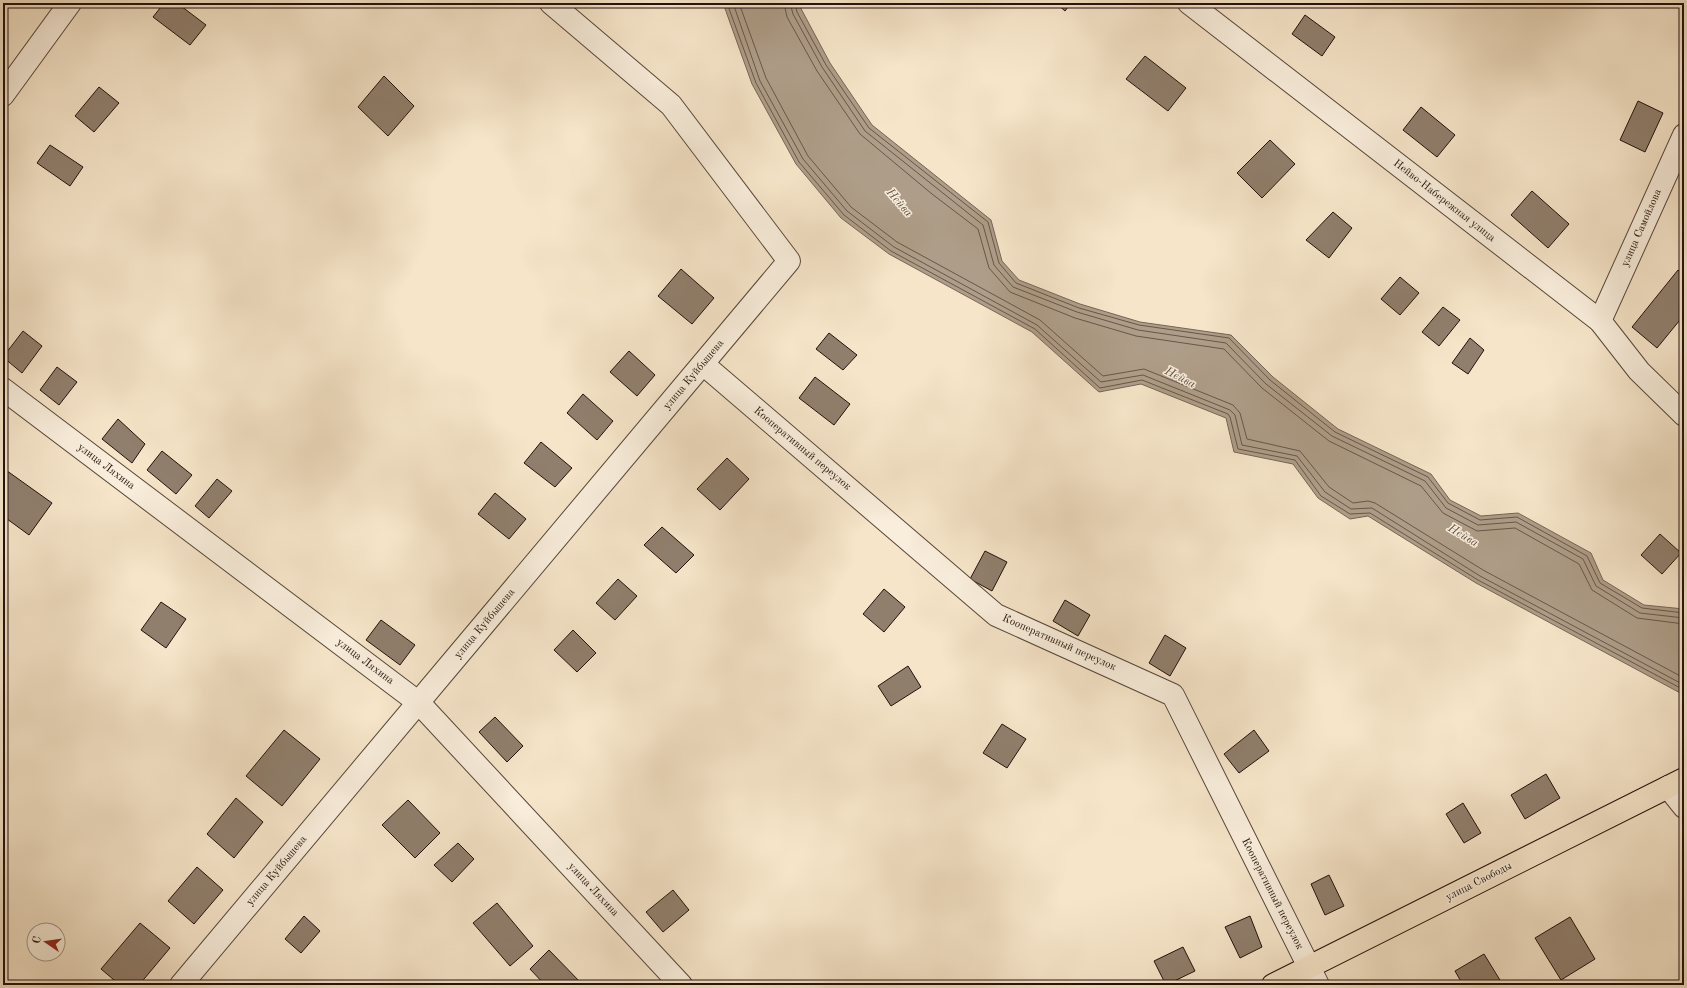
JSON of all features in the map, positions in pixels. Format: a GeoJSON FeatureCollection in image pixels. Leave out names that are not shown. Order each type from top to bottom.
{"type":"FeatureCollection","features":[{"type":"Feature","properties":{"kind":"main road","name":"улица Свободы"},"geometry":{"type":"LineString","coordinates":[[1273,985],[1313,977],[1676,783]]}},
{"type":"Feature","properties":{"kind":"street"},"geometry":{"type":"LineString","coordinates":[[3,95],[70,3]]}},
{"type":"Feature","properties":{"kind":"street","name":"улица Куйбышева"},"geometry":{"type":"LineString","coordinates":[[181,985],[789,261],[671,105],[551,3]]}},
{"type":"Feature","properties":{"kind":"street","name":"Нейво-Набережная улица"},"geometry":{"type":"LineString","coordinates":[[1188,3],[1600,321],[1639,371],[1684,415]]}},
{"type":"Feature","properties":{"kind":"street","name":"улица Самойлова"},"geometry":{"type":"LineString","coordinates":[[1600,321],[1684,135]]}},
{"type":"Feature","properties":{"kind":"street","name":"Кооперативный переулок"},"geometry":{"type":"LineString","coordinates":[[703,364],[996,615],[1173,695],[1313,977]]}},
{"type":"Feature","properties":{"kind":"street","name":"улица Ляхина"},"geometry":{"type":"LineString","coordinates":[[3,389],[419,703],[681,985]]}},
{"type":"Feature","properties":{"kind":"street"},"geometry":{"type":"LineString","coordinates":[[1676,783],[1684,807]]}},
{"type":"Feature","properties":{"kind":"water","name":"Нейва"},"geometry":{"type":"Polygon","coordinates":[[[723,3],[798,3],[830,63],[872,125],[991,220],[1002,261],[1019,280],[1080,304],[1140,322],[1231,335],[1273,377],[1338,429],[1431,474],[1450,500],[1481,516],[1518,513],[1591,553],[1603,580],[1644,605],[1684,609],[1684,695],[1476,583],[1368,516],[1350,519],[1318,498],[1293,464],[1234,452],[1226,418],[1141,384],[1099,392],[1032,332],[889,254],[841,218],[796,164],[752,84],[723,3]]]}},
{"type":"Feature","properties":{"kind":"building"},"geometry":{"type":"Polygon","coordinates":[[[164,3],[177,3],[206,25],[190,45],[153,17],[164,3]]]}},
{"type":"Feature","properties":{"kind":"building"},"geometry":{"type":"Polygon","coordinates":[[[1056,3],[1071,3],[1065,11],[1056,3]]]}},
{"type":"Feature","properties":{"kind":"building"},"geometry":{"type":"Polygon","coordinates":[[[1305,15],[1335,37],[1322,56],[1292,34],[1305,15]]]}},
{"type":"Feature","properties":{"kind":"building"},"geometry":{"type":"Polygon","coordinates":[[[1145,56],[1186,88],[1168,111],[1126,79],[1145,56]]]}},
{"type":"Feature","properties":{"kind":"building"},"geometry":{"type":"Polygon","coordinates":[[[384,76],[414,106],[388,136],[358,107],[384,76]]]}},
{"type":"Feature","properties":{"kind":"building"},"geometry":{"type":"Polygon","coordinates":[[[99,87],[119,103],[94,132],[75,116],[99,87]]]}},
{"type":"Feature","properties":{"kind":"building"},"geometry":{"type":"Polygon","coordinates":[[[1638,101],[1663,113],[1645,152],[1620,140],[1638,101]]]}},
{"type":"Feature","properties":{"kind":"building"},"geometry":{"type":"Polygon","coordinates":[[[1421,107],[1455,135],[1437,157],[1403,130],[1421,107]]]}},
{"type":"Feature","properties":{"kind":"building"},"geometry":{"type":"Polygon","coordinates":[[[1270,140],[1295,164],[1262,198],[1237,173],[1270,140]]]}},
{"type":"Feature","properties":{"kind":"building"},"geometry":{"type":"Polygon","coordinates":[[[50,145],[83,167],[70,186],[37,163],[50,145]]]}},
{"type":"Feature","properties":{"kind":"building"},"geometry":{"type":"Polygon","coordinates":[[[1532,191],[1569,224],[1548,248],[1511,215],[1532,191]]]}},
{"type":"Feature","properties":{"kind":"building"},"geometry":{"type":"Polygon","coordinates":[[[1333,212],[1352,228],[1329,258],[1306,240],[1333,212]]]}},
{"type":"Feature","properties":{"kind":"building"},"geometry":{"type":"Polygon","coordinates":[[[681,269],[714,298],[692,324],[658,296],[681,269]]]}},
{"type":"Feature","properties":{"kind":"building"},"geometry":{"type":"Polygon","coordinates":[[[1678,270],[1684,275],[1684,315],[1657,348],[1632,327],[1678,270]]]}},
{"type":"Feature","properties":{"kind":"building"},"geometry":{"type":"Polygon","coordinates":[[[1400,277],[1419,293],[1400,315],[1381,299],[1400,277]]]}},
{"type":"Feature","properties":{"kind":"building"},"geometry":{"type":"Polygon","coordinates":[[[1443,307],[1460,320],[1439,346],[1422,332],[1443,307]]]}},
{"type":"Feature","properties":{"kind":"building"},"geometry":{"type":"Polygon","coordinates":[[[23,331],[42,346],[22,373],[3,357],[23,331]]]}},
{"type":"Feature","properties":{"kind":"building"},"geometry":{"type":"Polygon","coordinates":[[[829,333],[857,355],[843,370],[816,349],[829,333]]]}},
{"type":"Feature","properties":{"kind":"building"},"geometry":{"type":"Polygon","coordinates":[[[1470,338],[1484,350],[1468,374],[1452,363],[1470,338]]]}},
{"type":"Feature","properties":{"kind":"building"},"geometry":{"type":"Polygon","coordinates":[[[629,351],[655,375],[637,396],[610,372],[629,351]]]}},
{"type":"Feature","properties":{"kind":"building"},"geometry":{"type":"Polygon","coordinates":[[[57,367],[77,382],[59,405],[40,390],[57,367]]]}},
{"type":"Feature","properties":{"kind":"building"},"geometry":{"type":"Polygon","coordinates":[[[815,377],[850,404],[834,425],[799,398],[815,377]]]}},
{"type":"Feature","properties":{"kind":"building"},"geometry":{"type":"Polygon","coordinates":[[[583,394],[613,421],[597,440],[567,413],[583,394]]]}},
{"type":"Feature","properties":{"kind":"building"},"geometry":{"type":"Polygon","coordinates":[[[118,419],[145,444],[132,463],[102,439],[118,419]]]}},
{"type":"Feature","properties":{"kind":"building"},"geometry":{"type":"Polygon","coordinates":[[[541,442],[572,468],[555,487],[524,463],[541,442]]]}},
{"type":"Feature","properties":{"kind":"building"},"geometry":{"type":"Polygon","coordinates":[[[162,451],[192,475],[176,494],[147,470],[162,451]]]}},
{"type":"Feature","properties":{"kind":"building"},"geometry":{"type":"Polygon","coordinates":[[[727,458],[749,479],[720,510],[697,489],[727,458]]]}},
{"type":"Feature","properties":{"kind":"building"},"geometry":{"type":"Polygon","coordinates":[[[3,468],[52,503],[29,535],[3,516],[3,468]]]}},
{"type":"Feature","properties":{"kind":"building"},"geometry":{"type":"Polygon","coordinates":[[[217,479],[232,491],[209,518],[195,506],[217,479]]]}},
{"type":"Feature","properties":{"kind":"building"},"geometry":{"type":"Polygon","coordinates":[[[495,493],[526,519],[509,539],[478,514],[495,493]]]}},
{"type":"Feature","properties":{"kind":"building"},"geometry":{"type":"Polygon","coordinates":[[[662,527],[694,555],[676,573],[644,545],[662,527]]]}},
{"type":"Feature","properties":{"kind":"building"},"geometry":{"type":"Polygon","coordinates":[[[1660,534],[1681,553],[1662,574],[1641,555],[1660,534]]]}},
{"type":"Feature","properties":{"kind":"building"},"geometry":{"type":"Polygon","coordinates":[[[985,551],[1007,562],[992,591],[970,579],[985,551]]]}},
{"type":"Feature","properties":{"kind":"building"},"geometry":{"type":"Polygon","coordinates":[[[618,579],[637,596],[615,620],[596,603],[618,579]]]}},
{"type":"Feature","properties":{"kind":"building"},"geometry":{"type":"Polygon","coordinates":[[[884,589],[905,607],[884,632],[863,614],[884,589]]]}},
{"type":"Feature","properties":{"kind":"building"},"geometry":{"type":"Polygon","coordinates":[[[1065,600],[1090,615],[1078,636],[1053,621],[1065,600]]]}},
{"type":"Feature","properties":{"kind":"building"},"geometry":{"type":"Polygon","coordinates":[[[161,602],[186,619],[166,648],[141,630],[161,602]]]}},
{"type":"Feature","properties":{"kind":"building"},"geometry":{"type":"Polygon","coordinates":[[[381,620],[415,645],[400,665],[366,640],[381,620]]]}},
{"type":"Feature","properties":{"kind":"building"},"geometry":{"type":"Polygon","coordinates":[[[573,630],[596,653],[577,672],[554,650],[573,630]]]}},
{"type":"Feature","properties":{"kind":"building"},"geometry":{"type":"Polygon","coordinates":[[[1165,635],[1186,648],[1170,676],[1149,663],[1165,635]]]}},
{"type":"Feature","properties":{"kind":"building"},"geometry":{"type":"Polygon","coordinates":[[[908,666],[921,687],[891,706],[878,686],[908,666]]]}},
{"type":"Feature","properties":{"kind":"building"},"geometry":{"type":"Polygon","coordinates":[[[495,717],[523,746],[507,762],[479,732],[495,717]]]}},
{"type":"Feature","properties":{"kind":"building"},"geometry":{"type":"Polygon","coordinates":[[[1002,724],[1026,739],[1007,768],[983,753],[1002,724]]]}},
{"type":"Feature","properties":{"kind":"building"},"geometry":{"type":"Polygon","coordinates":[[[284,730],[320,759],[282,806],[246,776],[284,730]]]}},
{"type":"Feature","properties":{"kind":"building"},"geometry":{"type":"Polygon","coordinates":[[[1254,730],[1269,751],[1239,773],[1224,754],[1254,730]]]}},
{"type":"Feature","properties":{"kind":"building"},"geometry":{"type":"Polygon","coordinates":[[[1546,774],[1560,798],[1525,819],[1511,795],[1546,774]]]}},
{"type":"Feature","properties":{"kind":"building"},"geometry":{"type":"Polygon","coordinates":[[[236,798],[263,822],[234,858],[207,834],[236,798]]]}},
{"type":"Feature","properties":{"kind":"building"},"geometry":{"type":"Polygon","coordinates":[[[408,800],[440,833],[415,858],[382,825],[408,800]]]}},
{"type":"Feature","properties":{"kind":"building"},"geometry":{"type":"Polygon","coordinates":[[[1463,803],[1481,833],[1464,843],[1446,814],[1463,803]]]}},
{"type":"Feature","properties":{"kind":"building"},"geometry":{"type":"Polygon","coordinates":[[[458,843],[474,859],[452,882],[434,865],[458,843]]]}},
{"type":"Feature","properties":{"kind":"building"},"geometry":{"type":"Polygon","coordinates":[[[197,867],[223,890],[194,924],[168,901],[197,867]]]}},
{"type":"Feature","properties":{"kind":"building"},"geometry":{"type":"Polygon","coordinates":[[[1329,875],[1344,906],[1325,915],[1311,884],[1329,875]]]}},
{"type":"Feature","properties":{"kind":"building"},"geometry":{"type":"Polygon","coordinates":[[[673,890],[689,910],[663,932],[646,912],[673,890]]]}},
{"type":"Feature","properties":{"kind":"building"},"geometry":{"type":"Polygon","coordinates":[[[497,903],[533,946],[510,966],[473,923],[497,903]]]}},
{"type":"Feature","properties":{"kind":"building"},"geometry":{"type":"Polygon","coordinates":[[[304,916],[320,931],[301,953],[285,939],[304,916]]]}},
{"type":"Feature","properties":{"kind":"building"},"geometry":{"type":"Polygon","coordinates":[[[1250,916],[1262,947],[1240,958],[1225,927],[1250,916]]]}},
{"type":"Feature","properties":{"kind":"building"},"geometry":{"type":"Polygon","coordinates":[[[1570,917],[1595,959],[1561,980],[1535,938],[1570,917]]]}},
{"type":"Feature","properties":{"kind":"building"},"geometry":{"type":"Polygon","coordinates":[[[140,923],[170,948],[139,985],[120,985],[101,969],[140,923]]]}},
{"type":"Feature","properties":{"kind":"building"},"geometry":{"type":"Polygon","coordinates":[[[1183,947],[1195,971],[1166,985],[1154,961],[1183,947]]]}},
{"type":"Feature","properties":{"kind":"building"},"geometry":{"type":"Polygon","coordinates":[[[549,950],[583,985],[545,985],[530,969],[549,950]]]}},
{"type":"Feature","properties":{"kind":"building"},"geometry":{"type":"Polygon","coordinates":[[[1484,954],[1503,985],[1463,985],[1455,971],[1484,954]]]}}]}
